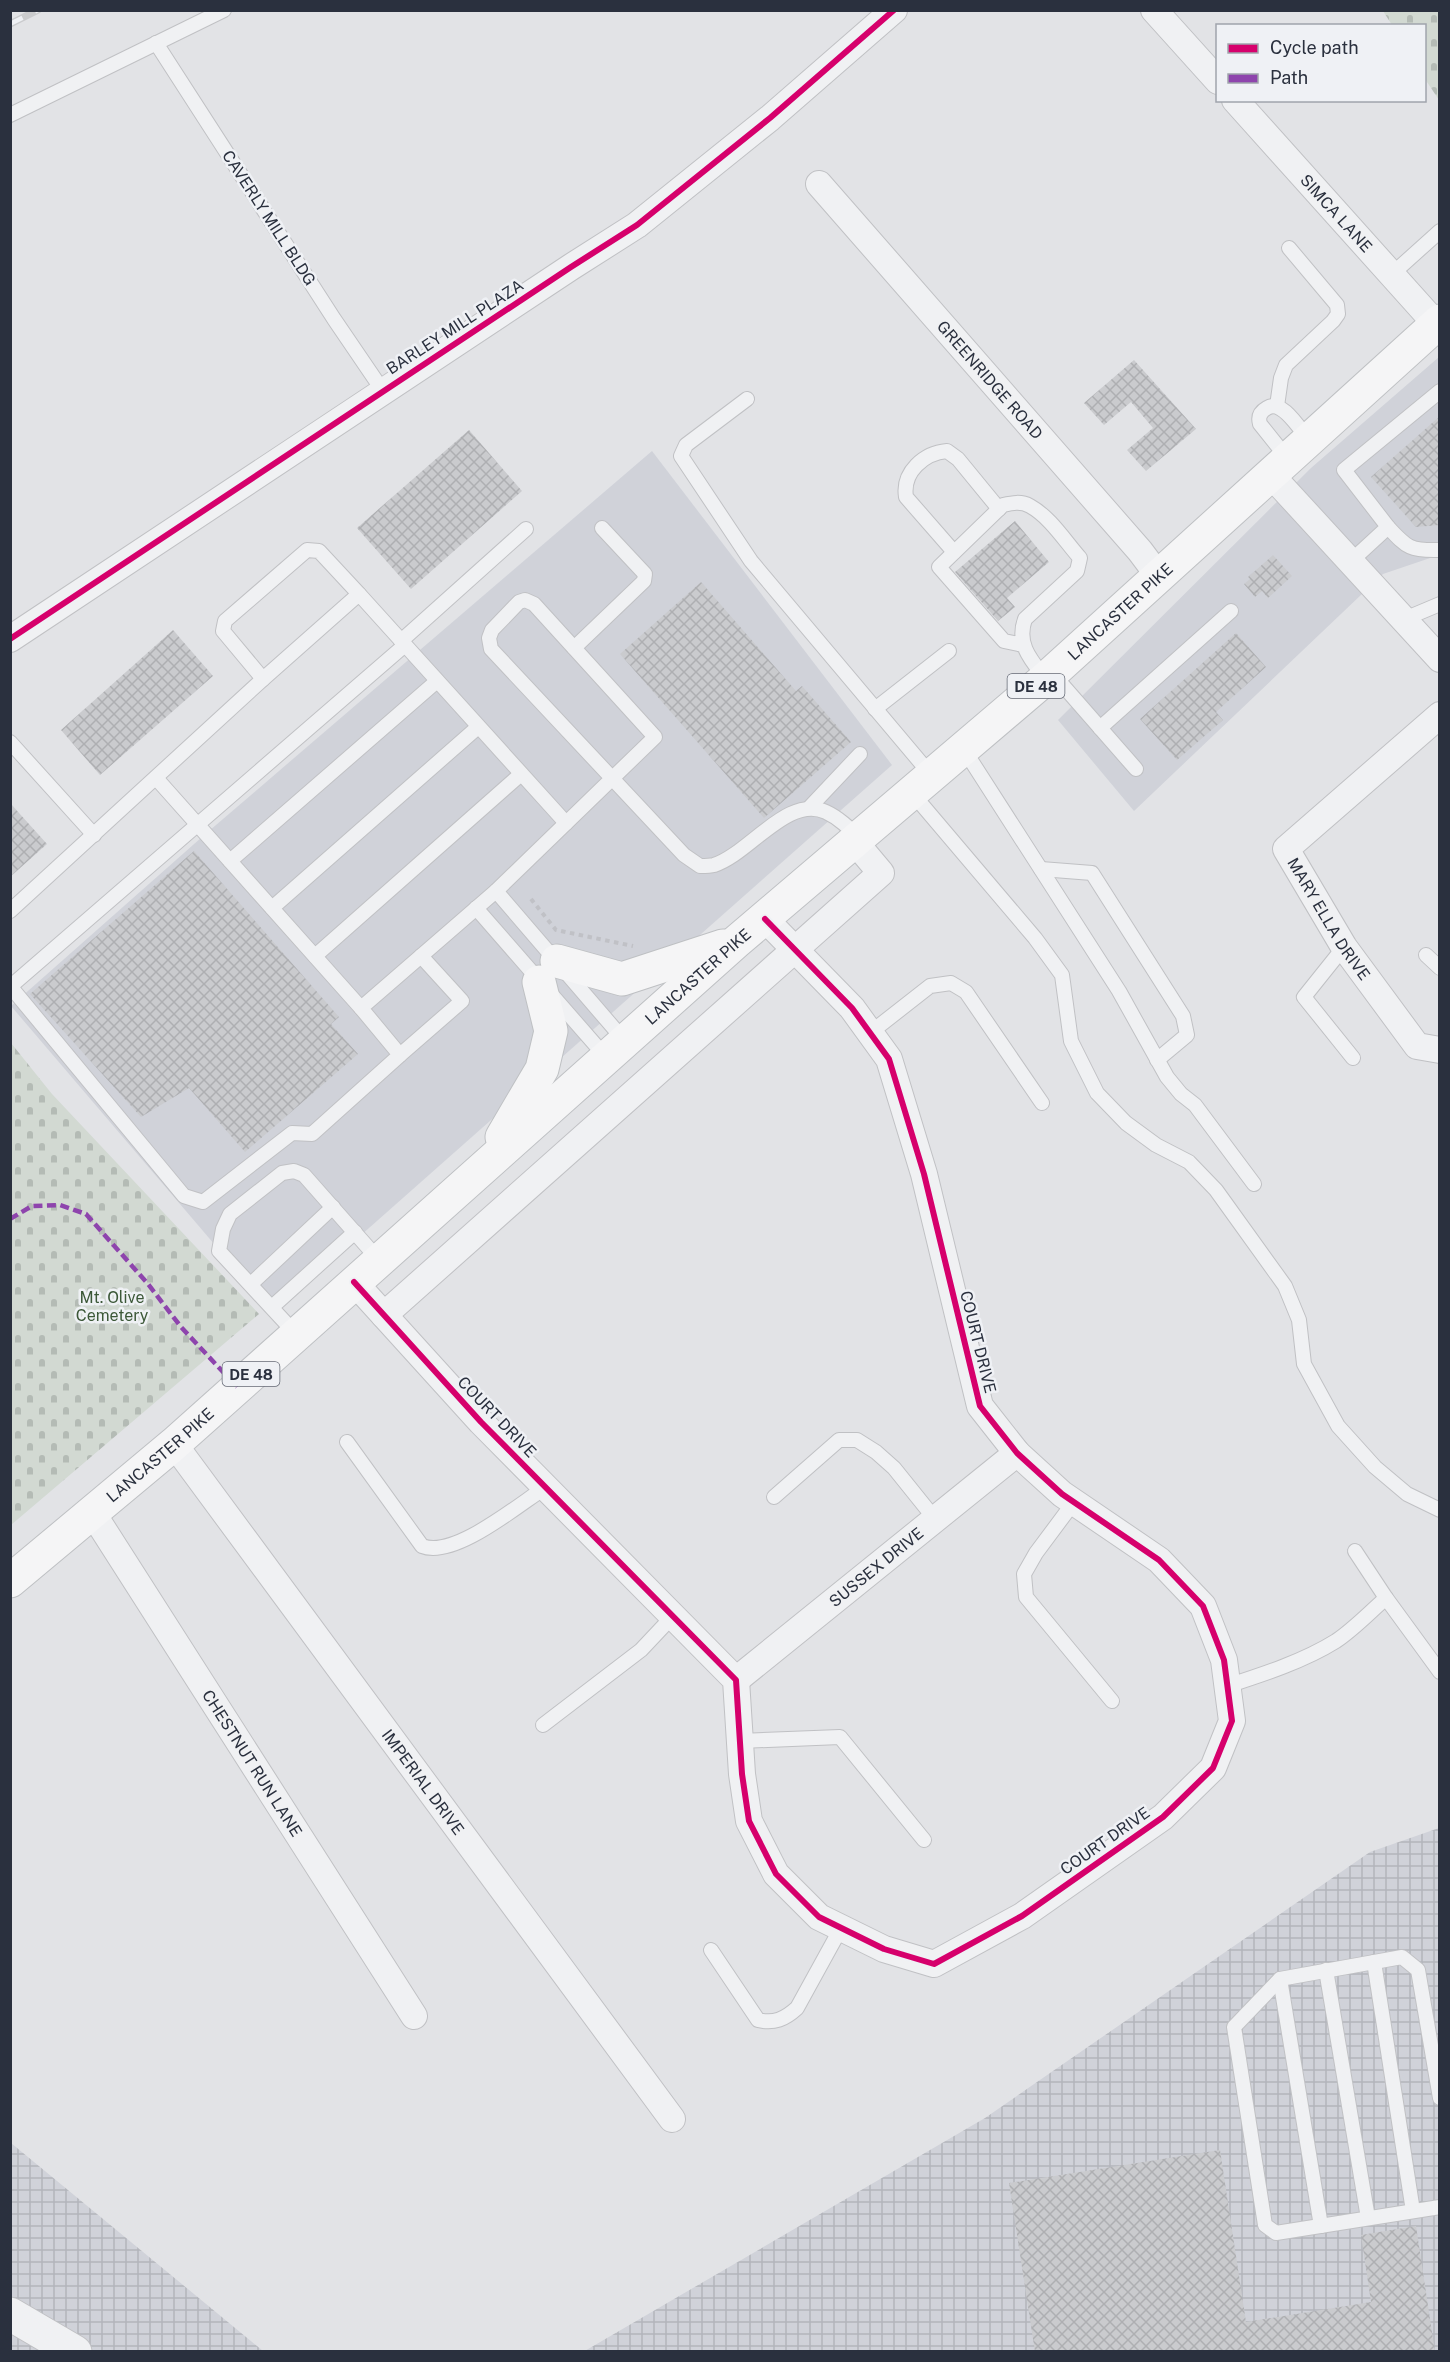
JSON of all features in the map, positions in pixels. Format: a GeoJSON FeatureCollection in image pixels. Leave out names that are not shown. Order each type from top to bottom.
{"type":"FeatureCollection","features":[{"type":"Feature","properties":{"kind":"main road","name":"LANCASTER PIKE"},"geometry":{"type":"LineString","coordinates":[[10,1581],[174,1444],[736,942],[1048,675],[1438,323]]}},
{"type":"Feature","properties":{"kind":"main road"},"geometry":{"type":"LineString","coordinates":[[488,1162],[542,1069],[550,1031],[548,971],[622,979],[736,942]]}},
{"type":"Feature","properties":{"kind":"street","name":"BARLEY MILL PLAZA"},"geometry":{"type":"LineString","coordinates":[[10,639],[638,225],[770,118],[894,10]]}},
{"type":"Feature","properties":{"kind":"street"},"geometry":{"type":"LineString","coordinates":[[1154,10],[1216,79]]}},
{"type":"Feature","properties":{"kind":"street","name":"SIMCA LANE"},"geometry":{"type":"LineString","coordinates":[[1237,102],[1438,323]]}},
{"type":"Feature","properties":{"kind":"street","name":"GREENRIDGE ROAD"},"geometry":{"type":"LineString","coordinates":[[819,184],[1140,551],[1158,575]]}},
{"type":"Feature","properties":{"kind":"street"},"geometry":{"type":"LineString","coordinates":[[1290,458],[1350,562],[1440,659]]}},
{"type":"Feature","properties":{"kind":"street","name":"MARY ELLA DRIVE"},"geometry":{"type":"LineString","coordinates":[[1440,715],[1286,849],[1344,947],[1417,1046],[1440,1050]]}},
{"type":"Feature","properties":{"kind":"street"},"geometry":{"type":"LineString","coordinates":[[384,1315],[880,873],[857,840]]}},
{"type":"Feature","properties":{"kind":"street","name":"COURT DRIVE"},"geometry":{"type":"LineString","coordinates":[[354,1282],[481,1422],[736,1680],[749,1821],[776,1874],[819,1917],[884,1949],[934,1964],[1022,1916],[1163,1817],[1213,1768],[1232,1721],[1224,1660],[1203,1606],[1160,1560],[1074,1502],[1017,1453],[980,1406],[924,1174],[889,1059],[852,1008],[765,919]]}},
{"type":"Feature","properties":{"kind":"street","name":"IMPERIAL DRIVE"},"geometry":{"type":"LineString","coordinates":[[174,1444],[672,2119]]}},
{"type":"Feature","properties":{"kind":"street","name":"SUSSEX DRIVE"},"geometry":{"type":"LineString","coordinates":[[736,1680],[1017,1453]]}},
{"type":"Feature","properties":{"kind":"street","name":"CHESTNUT RUN LANE"},"geometry":{"type":"LineString","coordinates":[[92,1512],[414,2016]]}},
{"type":"Feature","properties":{"kind":"street"},"geometry":{"type":"LineString","coordinates":[[10,2314],[57,2347]]}},
{"type":"Feature","properties":{"kind":"lane"},"geometry":{"type":"LineString","coordinates":[[10,115],[224,10]]}},
{"type":"Feature","properties":{"kind":"lane","name":"CAVERLY MILL BLDG"},"geometry":{"type":"LineString","coordinates":[[156,44],[327,310],[383,392]]}},
{"type":"Feature","properties":{"kind":"lane"},"geometry":{"type":"LineString","coordinates":[[1391,274],[1440,231]]}},
{"type":"Feature","properties":{"kind":"lane"},"geometry":{"type":"LineString","coordinates":[[1288,248],[1336,305],[1338,314],[1286,365],[1281,378],[1277,406],[1290,458]]}},
{"type":"Feature","properties":{"kind":"lane"},"geometry":{"type":"LineString","coordinates":[[1440,391],[1344,470],[1389,527],[1408,547],[1417,550],[1440,550]]}},
{"type":"Feature","properties":{"kind":"lane"},"geometry":{"type":"LineString","coordinates":[[747,399],[686,446],[681,456],[751,561],[875,709],[922,784],[1062,975],[1071,1041],[1097,1093],[1126,1123],[1156,1145],[1190,1162],[1216,1190],[1285,1286],[1299,1320],[1305,1364],[1338,1426],[1375,1467],[1407,1494],[1440,1509]]}},
{"type":"Feature","properties":{"kind":"lane"},"geometry":{"type":"LineString","coordinates":[[1277,406],[1270,406],[1261,413],[1260,424],[1290,458]]}},
{"type":"Feature","properties":{"kind":"lane"},"geometry":{"type":"LineString","coordinates":[[954,552],[906,497],[904,485],[910,472],[923,459],[936,452],[947,451],[958,459],[999,509]]}},
{"type":"Feature","properties":{"kind":"lane"},"geometry":{"type":"LineString","coordinates":[[1023,645],[1004,641],[939,567],[1003,505],[1015,502],[1029,505],[1042,516],[1080,558],[1077,571],[1050,599],[1025,619],[1021,630],[1023,645],[1028,657],[1100,728],[1136,769]]}},
{"type":"Feature","properties":{"kind":"lane"},"geometry":{"type":"LineString","coordinates":[[1350,562],[1389,527]]}},
{"type":"Feature","properties":{"kind":"lane"},"geometry":{"type":"LineString","coordinates":[[574,648],[644,581],[645,574],[602,528]]}},
{"type":"Feature","properties":{"kind":"lane"},"geometry":{"type":"LineString","coordinates":[[421,956],[462,1001],[312,1134],[292,1134],[202,1202],[184,1196],[11,986],[198,825],[526,530]]}},
{"type":"Feature","properties":{"kind":"lane"},"geometry":{"type":"LineString","coordinates":[[263,679],[223,631],[225,621],[307,550],[319,551],[566,823]]}},
{"type":"Feature","properties":{"kind":"lane"},"geometry":{"type":"LineString","coordinates":[[10,911],[359,594]]}},
{"type":"Feature","properties":{"kind":"lane"},"geometry":{"type":"LineString","coordinates":[[361,1008],[496,891],[612,778],[655,737],[534,604],[525,600],[519,602],[492,630],[489,639],[491,649],[612,778],[684,855],[700,866],[714,865],[739,851],[793,812],[810,807],[860,754]]}},
{"type":"Feature","properties":{"kind":"lane"},"geometry":{"type":"LineString","coordinates":[[1402,620],[1440,604]]}},
{"type":"Feature","properties":{"kind":"lane"},"geometry":{"type":"LineString","coordinates":[[1100,728],[1231,611]]}},
{"type":"Feature","properties":{"kind":"lane"},"geometry":{"type":"LineString","coordinates":[[875,709],[949,651]]}},
{"type":"Feature","properties":{"kind":"lane"},"geometry":{"type":"LineString","coordinates":[[230,861],[437,681]]}},
{"type":"Feature","properties":{"kind":"lane"},"geometry":{"type":"LineString","coordinates":[[272,908],[478,727]]}},
{"type":"Feature","properties":{"kind":"lane"},"geometry":{"type":"LineString","coordinates":[[10,742],[94,835]]}},
{"type":"Feature","properties":{"kind":"lane"},"geometry":{"type":"LineString","coordinates":[[963,748],[1119,991],[1167,1077],[1181,1094],[1195,1105],[1254,1184]]}},
{"type":"Feature","properties":{"kind":"lane"},"geometry":{"type":"LineString","coordinates":[[315,956],[521,774]]}},
{"type":"Feature","properties":{"kind":"lane"},"geometry":{"type":"LineString","coordinates":[[156,778],[361,1008],[400,1055]]}},
{"type":"Feature","properties":{"kind":"lane"},"geometry":{"type":"LineString","coordinates":[[810,807],[825,811],[840,820],[857,840]]}},
{"type":"Feature","properties":{"kind":"lane"},"geometry":{"type":"LineString","coordinates":[[1041,869],[1092,873],[1183,1016],[1187,1035],[1157,1060]]}},
{"type":"Feature","properties":{"kind":"lane"},"geometry":{"type":"LineString","coordinates":[[496,891],[548,971],[615,1049]]}},
{"type":"Feature","properties":{"kind":"lane"},"geometry":{"type":"LineString","coordinates":[[476,908],[548,971],[615,1049]]}},
{"type":"Feature","properties":{"kind":"lane"},"geometry":{"type":"LineString","coordinates":[[1344,947],[1304,997],[1353,1058]]}},
{"type":"Feature","properties":{"kind":"lane"},"geometry":{"type":"LineString","coordinates":[[1426,955],[1440,968]]}},
{"type":"Feature","properties":{"kind":"lane"},"geometry":{"type":"LineString","coordinates":[[870,1033],[930,986],[951,983],[966,992],[1042,1103]]}},
{"type":"Feature","properties":{"kind":"lane"},"geometry":{"type":"LineString","coordinates":[[296,1334],[219,1251],[223,1229],[230,1214],[282,1173],[294,1171],[304,1175],[379,1260]]}},
{"type":"Feature","properties":{"kind":"lane"},"geometry":{"type":"LineString","coordinates":[[251,1284],[333,1207]]}},
{"type":"Feature","properties":{"kind":"lane"},"geometry":{"type":"LineString","coordinates":[[272,1308],[355,1232]]}},
{"type":"Feature","properties":{"kind":"lane"},"geometry":{"type":"LineString","coordinates":[[774,1497],[839,1440],[857,1440],[894,1468],[935,1519]]}},
{"type":"Feature","properties":{"kind":"lane"},"geometry":{"type":"LineString","coordinates":[[347,1442],[422,1546],[428,1549],[436,1550],[474,1535],[546,1487]]}},
{"type":"Feature","properties":{"kind":"lane"},"geometry":{"type":"LineString","coordinates":[[1074,1502],[1036,1552],[1024,1574],[1026,1597],[1112,1701]]}},
{"type":"Feature","properties":{"kind":"lane"},"geometry":{"type":"LineString","coordinates":[[1355,1551],[1440,1672]]}},
{"type":"Feature","properties":{"kind":"lane"},"geometry":{"type":"LineString","coordinates":[[1227,1686],[1316,1652],[1337,1640],[1386,1598]]}},
{"type":"Feature","properties":{"kind":"lane"},"geometry":{"type":"LineString","coordinates":[[543,1725],[641,1650],[673,1616]]}},
{"type":"Feature","properties":{"kind":"lane"},"geometry":{"type":"LineString","coordinates":[[740,1741],[840,1737],[924,1840]]}},
{"type":"Feature","properties":{"kind":"lane"},"geometry":{"type":"LineString","coordinates":[[711,1950],[758,2020],[777,2021],[788,2016],[797,2008],[841,1928]]}},
{"type":"Feature","properties":{"kind":"lane"},"geometry":{"type":"LineString","coordinates":[[1440,2098],[1418,1970],[1402,1957],[1280,1979],[1233,2027],[1265,2225],[1276,2233],[1440,2207]]}},
{"type":"Feature","properties":{"kind":"lane"},"geometry":{"type":"LineString","coordinates":[[1374,1962],[1413,2211]]}},
{"type":"Feature","properties":{"kind":"lane"},"geometry":{"type":"LineString","coordinates":[[1326,1970],[1368,2218]]}},
{"type":"Feature","properties":{"kind":"lane"},"geometry":{"type":"LineString","coordinates":[[1280,1979],[1321,2226]]}},
{"type":"Feature","properties":{"kind":"path"},"geometry":{"type":"LineString","coordinates":[[531,898],[556,930],[641,948]]}},
{"type":"Feature","properties":{"kind":"shaded area"},"geometry":{"type":"Polygon","coordinates":[[[1439,357],[1439,555],[1383,574],[1134,811],[1058,720],[1311,468],[1439,357]]]}},
{"type":"Feature","properties":{"kind":"shaded area"},"geometry":{"type":"Polygon","coordinates":[[[652,451],[892,765],[273,1313],[11,1006],[202,837],[652,451]]]}},
{"type":"Feature","properties":{"kind":"shaded area"},"geometry":{"type":"Polygon","coordinates":[[[1439,1828],[1439,2351],[583,2352],[985,2118],[1370,1852],[1439,1828]]]}},
{"type":"Feature","properties":{"kind":"shaded area"},"geometry":{"type":"Polygon","coordinates":[[[11,2143],[263,2351],[11,2351],[11,2143]]]}},
{"type":"Feature","properties":{"kind":"green space"},"geometry":{"type":"Polygon","coordinates":[[[1383,11],[1439,11],[1439,100],[1426,80],[1426,24],[1391,24],[1383,11]]]}},
{"type":"Feature","properties":{"kind":"green space","name":"Mt. Olive Cemetery"},"geometry":{"type":"Polygon","coordinates":[[[11,1043],[52,1094],[259,1314],[11,1525],[11,1043]]]}},
{"type":"Feature","properties":{"kind":"building"},"geometry":{"type":"Polygon","coordinates":[[[1134,360],[1196,429],[1146,471],[1127,450],[1153,428],[1131,402],[1104,425],[1084,403],[1134,360]]]}},
{"type":"Feature","properties":{"kind":"building"},"geometry":{"type":"Polygon","coordinates":[[[1440,416],[1440,525],[1416,527],[1371,477],[1440,416]]]}},
{"type":"Feature","properties":{"kind":"building"},"geometry":{"type":"Polygon","coordinates":[[[469,430],[522,491],[411,589],[357,528],[469,430]]]}},
{"type":"Feature","properties":{"kind":"building"},"geometry":{"type":"Polygon","coordinates":[[[1015,521],[1049,562],[1007,598],[1015,607],[998,621],[955,572],[1015,521]]]}},
{"type":"Feature","properties":{"kind":"building"},"geometry":{"type":"Polygon","coordinates":[[[1273,555],[1292,576],[1268,598],[1262,591],[1255,597],[1244,584],[1250,579],[1248,577],[1273,555]]]}},
{"type":"Feature","properties":{"kind":"building"},"geometry":{"type":"Polygon","coordinates":[[[701,582],[796,691],[802,686],[851,742],[764,818],[620,654],[701,582]]]}},
{"type":"Feature","properties":{"kind":"building"},"geometry":{"type":"Polygon","coordinates":[[[173,630],[213,676],[100,775],[61,730],[173,630]]]}},
{"type":"Feature","properties":{"kind":"building"},"geometry":{"type":"Polygon","coordinates":[[[1236,633],[1266,667],[1216,712],[1223,720],[1177,760],[1140,719],[1236,633]]]}},
{"type":"Feature","properties":{"kind":"building"},"geometry":{"type":"Polygon","coordinates":[[[10,803],[47,844],[10,877],[10,803]]]}},
{"type":"Feature","properties":{"kind":"building"},"geometry":{"type":"Polygon","coordinates":[[[194,851],[339,1017],[331,1024],[358,1054],[245,1152],[189,1088],[141,1117],[30,994],[194,851]]]}},
{"type":"Feature","properties":{"kind":"building"},"geometry":{"type":"Polygon","coordinates":[[[1220,2150],[1246,2322],[1371,2302],[1361,2235],[1416,2226],[1435,2352],[1035,2352],[1009,2183],[1220,2150]]]}},
{"type":"Feature","properties":{"kind":"railway"},"geometry":{"type":"LineString","coordinates":[[10,24],[38,10]]}},
{"type":"Feature","properties":{"kind":"marked path"},"geometry":{"type":"LineString","coordinates":[[10,1219],[32,1206],[60,1205],[86,1214],[148,1284],[181,1327],[237,1387]]}},
{"type":"Feature","properties":{"kind":"cycle path"},"geometry":{"type":"LineString","coordinates":[[10,639],[637,225],[770,118],[894,10]]}},
{"type":"Feature","properties":{"kind":"cycle path"},"geometry":{"type":"LineString","coordinates":[[354,1282],[481,1422],[736,1680],[742,1774],[749,1821],[776,1874],[819,1917],[884,1949],[934,1964],[1022,1916],[1163,1817],[1213,1768],[1232,1721],[1224,1660],[1203,1606],[1159,1560],[1062,1494],[1017,1453],[980,1406],[924,1174],[889,1059],[852,1008],[765,919]]}}]}
